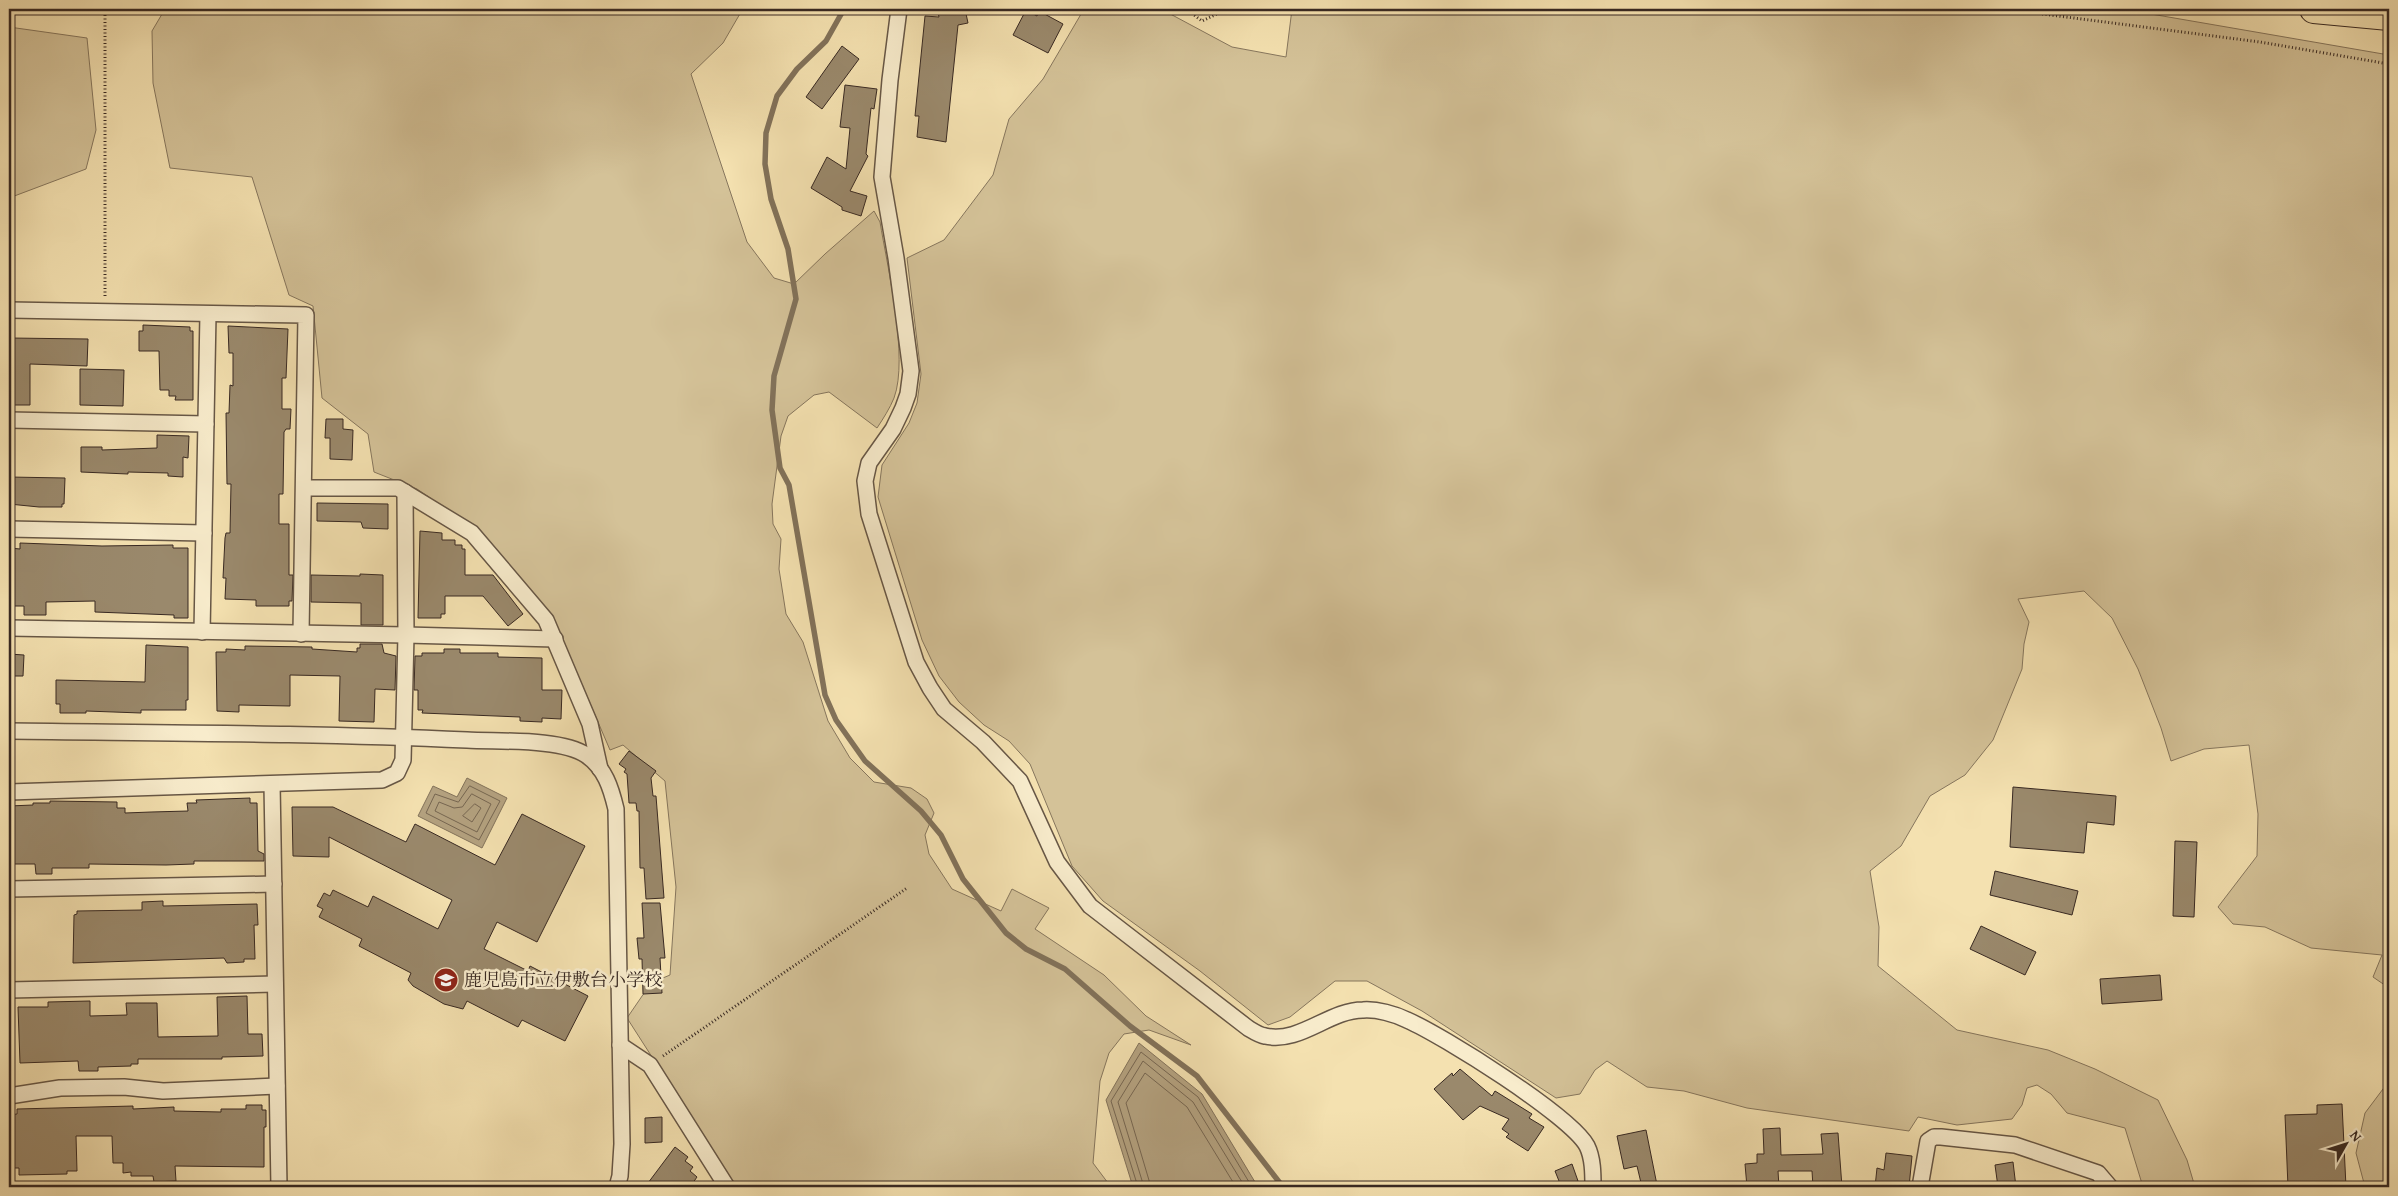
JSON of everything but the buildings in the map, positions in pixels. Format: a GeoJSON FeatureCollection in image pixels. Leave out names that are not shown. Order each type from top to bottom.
{"type":"FeatureCollection","features":[{"type":"Feature","properties":{"kind":"highway"},"geometry":{"type":"LineString","coordinates":[[2314,9],[2389,16]]}},
{"type":"Feature","properties":{"kind":"street"},"geometry":{"type":"LineString","coordinates":[[899,9],[884,135],[882,177],[896,258],[911,371],[908,394],[903,408],[893,429],[869,463],[865,481],[869,514],[896,601],[916,662],[930,688],[944,709],[983,742],[1020,781],[1057,862],[1090,906],[1248,1028],[1266,1036],[1286,1036],[1342,1014],[1362,1010],[1407,1019],[1478,1062],[1543,1105],[1575,1131],[1587,1146],[1591,1158],[1592,1187]]}},
{"type":"Feature","properties":{"kind":"street"},"geometry":{"type":"LineString","coordinates":[[9,310],[306,315],[301,634]]}},
{"type":"Feature","properties":{"kind":"street"},"geometry":{"type":"LineString","coordinates":[[202,632],[208,314]]}},
{"type":"Feature","properties":{"kind":"street"},"geometry":{"type":"LineString","coordinates":[[9,420],[206,424]]}},
{"type":"Feature","properties":{"kind":"street"},"geometry":{"type":"LineString","coordinates":[[304,488],[398,488],[472,533],[546,620],[590,724],[600,769]]}},
{"type":"Feature","properties":{"kind":"street"},"geometry":{"type":"LineString","coordinates":[[9,792],[382,780],[397,773],[403,760],[406,634],[405,492]]}},
{"type":"Feature","properties":{"kind":"street"},"geometry":{"type":"LineString","coordinates":[[9,529],[204,532]]}},
{"type":"Feature","properties":{"kind":"street"},"geometry":{"type":"LineString","coordinates":[[9,628],[301,634],[406,634],[555,639]]}},
{"type":"Feature","properties":{"kind":"street"},"geometry":{"type":"LineString","coordinates":[[9,731],[403,737],[559,744],[585,754],[600,769],[610,785],[616,809],[622,1144],[620,1176],[617,1187]]}},
{"type":"Feature","properties":{"kind":"street"},"geometry":{"type":"LineString","coordinates":[[272,784],[279,1187]]}},
{"type":"Feature","properties":{"kind":"street"},"geometry":{"type":"LineString","coordinates":[[9,890],[274,884]]}},
{"type":"Feature","properties":{"kind":"street"},"geometry":{"type":"LineString","coordinates":[[9,990],[276,984]]}},
{"type":"Feature","properties":{"kind":"street"},"geometry":{"type":"LineString","coordinates":[[620,1045],[650,1065],[727,1187]]}},
{"type":"Feature","properties":{"kind":"street"},"geometry":{"type":"LineString","coordinates":[[9,1096],[60,1088],[124,1087],[163,1091],[277,1086]]}},
{"type":"Feature","properties":{"kind":"street"},"geometry":{"type":"LineString","coordinates":[[1920,1187],[1928,1141],[1934,1137],[1941,1137],[2023,1148],[2098,1173],[2110,1187]]}},
{"type":"Feature","properties":{"kind":"path"},"geometry":{"type":"LineString","coordinates":[[1186,9],[1202,21],[1227,9]]}},
{"type":"Feature","properties":{"kind":"path"},"geometry":{"type":"LineString","coordinates":[[2004,9],[2260,42],[2389,64]]}},
{"type":"Feature","properties":{"kind":"path"},"geometry":{"type":"LineString","coordinates":[[105,10],[105,311]]}},
{"type":"Feature","properties":{"kind":"path"},"geometry":{"type":"LineString","coordinates":[[650,1065],[907,888]]}},
{"type":"Feature","properties":{"kind":"shaded area"},"geometry":{"type":"Polygon","coordinates":[[[165,9],[737,9],[741,12],[723,43],[691,74],[747,242],[774,278],[794,284],[874,211],[880,222],[898,336],[898,381],[894,398],[877,428],[829,392],[814,395],[788,416],[781,436],[772,504],[773,524],[781,539],[779,569],[786,614],[803,642],[828,721],[850,758],[874,782],[911,788],[927,799],[934,813],[925,835],[929,854],[952,889],[1001,911],[1012,889],[1049,908],[1035,929],[1104,975],[1146,1016],[1191,1045],[1149,1030],[1124,1034],[1109,1053],[1100,1081],[1093,1163],[1111,1187],[730,1187],[725,1171],[627,1018],[651,983],[670,975],[676,887],[665,781],[623,745],[610,750],[574,666],[531,597],[476,529],[417,489],[374,472],[368,434],[322,398],[313,306],[289,295],[252,177],[170,168],[153,83],[152,31],[165,9]]]}},
{"type":"Feature","properties":{"kind":"shaded area"},"geometry":{"type":"Polygon","coordinates":[[[1084,9],[1161,9],[1232,47],[1286,57],[1292,9],[2122,9],[2389,55],[2389,988],[2373,977],[2382,955],[2311,948],[2265,927],[2233,924],[2218,907],[2257,856],[2258,814],[2249,745],[2204,749],[2171,761],[2161,728],[2138,669],[2112,618],[2084,591],[2018,599],[2029,622],[2024,644],[2022,669],[1993,740],[1965,775],[1930,796],[1901,846],[1870,871],[1879,927],[1878,966],[1957,1030],[2048,1050],[2095,1069],[2158,1100],[2187,1160],[2195,1187],[2143,1187],[2125,1128],[2067,1113],[2051,1094],[2037,1085],[2027,1088],[2022,1105],[2012,1119],[1957,1125],[1918,1117],[1909,1131],[1747,1108],[1684,1091],[1647,1087],[1607,1061],[1595,1070],[1580,1094],[1556,1098],[1422,1011],[1367,981],[1335,981],[1290,1017],[1268,1025],[1200,971],[1103,901],[1072,866],[1030,764],[1009,741],[984,725],[959,702],[939,676],[922,640],[878,497],[882,465],[909,423],[917,403],[921,374],[907,258],[944,240],[993,175],[1009,119],[1043,79],[1084,9]]]}},
{"type":"Feature","properties":{"kind":"shaded area"},"geometry":{"type":"Polygon","coordinates":[[[9,27],[87,38],[96,130],[86,169],[9,198],[9,27]]]}},
{"type":"Feature","properties":{"kind":"shaded area"},"geometry":{"type":"Polygon","coordinates":[[[2389,1081],[2389,1187],[2365,1187],[2356,1153],[2365,1113],[2389,1081]]]}},
{"type":"Feature","properties":{"kind":"water"},"geometry":{"type":"Polygon","coordinates":[[[467,778],[507,798],[482,848],[418,816],[433,786],[457,797],[467,778]]]}},
{"type":"Feature","properties":{"kind":"water"},"geometry":{"type":"Polygon","coordinates":[[[1139,1043],[1202,1094],[1258,1187],[1133,1187],[1106,1100],[1139,1043]]]}},
{"type":"Feature","properties":{"kind":"waterway"},"geometry":{"type":"LineString","coordinates":[[844,9],[826,41],[797,69],[777,96],[766,133],[765,164],[771,199],[788,249],[796,299],[774,376],[772,410],[780,468],[789,485],[825,695],[836,720],[865,761],[921,811],[941,835],[963,879],[1006,933],[1026,949],[1065,969],[1130,1026],[1197,1076],[1283,1187]]}},
{"type":"Feature","properties":{"kind":"place","name":"鹿児島市立伊敷台小学校"},"geometry":{"type":"Point","coordinates":[446,980]}}]}
